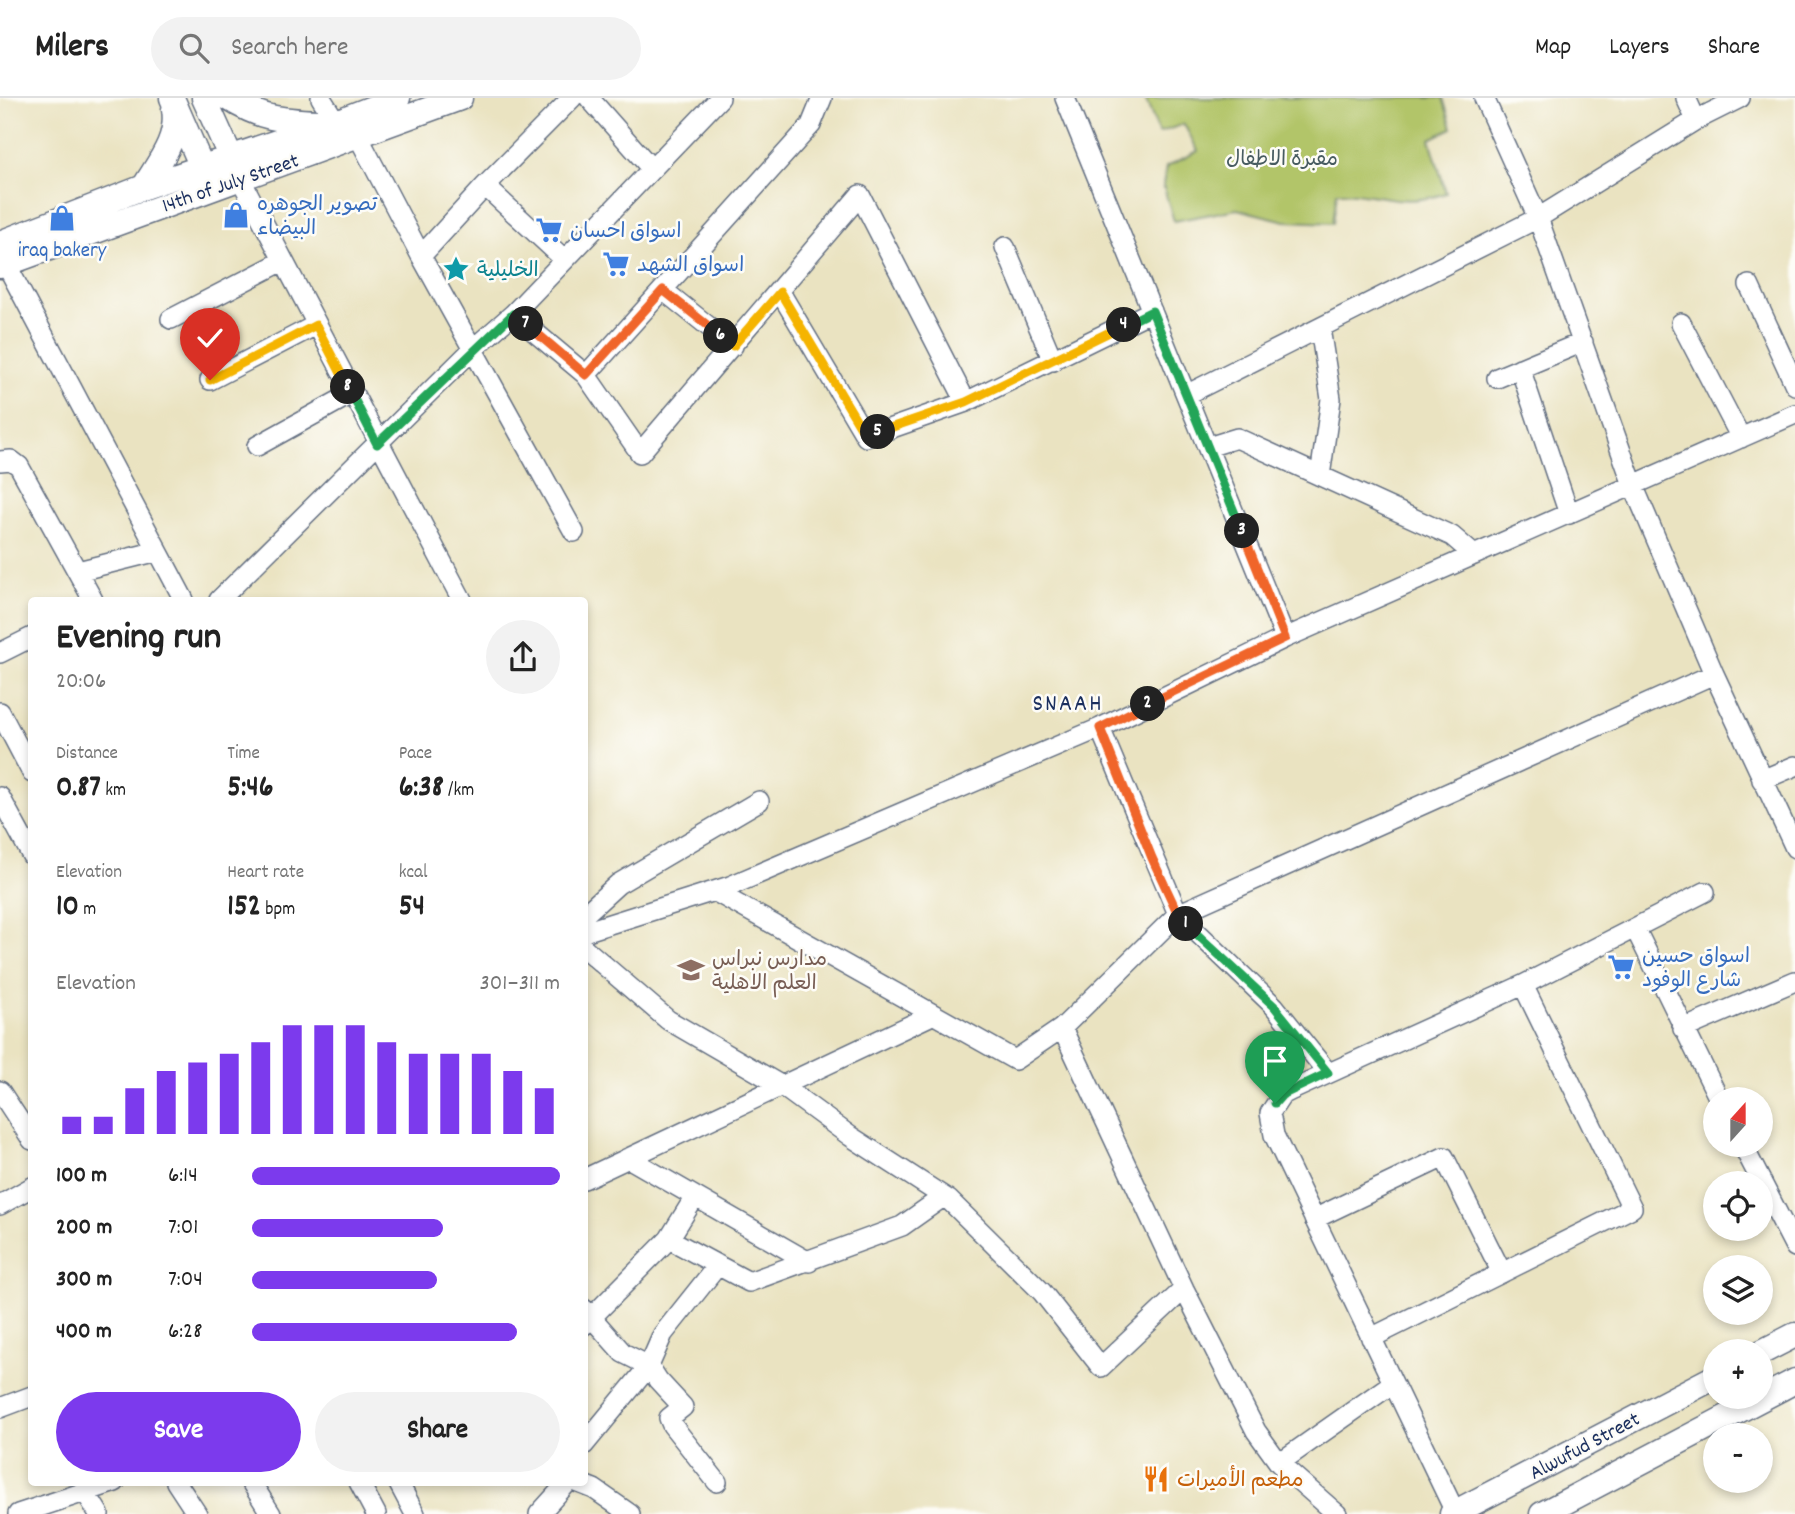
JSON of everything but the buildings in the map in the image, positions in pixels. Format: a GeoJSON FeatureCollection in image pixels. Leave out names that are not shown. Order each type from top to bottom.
{"type":"FeatureCollection","features":[{"type":"Feature","properties":{"kind":"main road"},"geometry":{"type":"LineString","coordinates":[[172,98],[207,177]]}},
{"type":"Feature","properties":{"kind":"main road"},"geometry":{"type":"LineString","coordinates":[[144,187],[167,150],[177,125],[172,98]]}},
{"type":"Feature","properties":{"kind":"main road"},"geometry":{"type":"LineString","coordinates":[[205,98],[235,167]]}},
{"type":"Feature","properties":{"kind":"main road"},"geometry":{"type":"LineString","coordinates":[[228,98],[253,114],[273,119],[336,122]]}},
{"type":"Feature","properties":{"kind":"main road","name":"14th of July Street"},"geometry":{"type":"LineString","coordinates":[[235,167],[358,136],[460,98]]}},
{"type":"Feature","properties":{"kind":"main road","name":"14th of July Street"},"geometry":{"type":"LineString","coordinates":[[2,258],[235,167],[388,100]]}},
{"type":"Feature","properties":{"kind":"main road","name":"14th of July Street"},"geometry":{"type":"LineString","coordinates":[[2,258],[144,187],[207,177]]}},
{"type":"Feature","properties":{"kind":"main road"},"geometry":{"type":"LineString","coordinates":[[1773,1346],[1795,1335]]}},
{"type":"Feature","properties":{"kind":"main road","name":"Alwufud Street"},"geometry":{"type":"LineString","coordinates":[[1542,1514],[1795,1381]]}},
{"type":"Feature","properties":{"kind":"main road","name":"Alwufud Street"},"geometry":{"type":"LineString","coordinates":[[1454,1513],[1703,1383]]}},
{"type":"Feature","properties":{"kind":"street"},"geometry":{"type":"LineString","coordinates":[[321,98],[336,122]]}},
{"type":"Feature","properties":{"kind":"street"},"geometry":{"type":"LineString","coordinates":[[421,256],[572,98]]}},
{"type":"Feature","properties":{"kind":"street"},"geometry":{"type":"LineString","coordinates":[[589,98],[650,167]]}},
{"type":"Feature","properties":{"kind":"street"},"geometry":{"type":"LineString","coordinates":[[222,597],[472,350],[513,314],[650,167],[720,98]]}},
{"type":"Feature","properties":{"kind":"street"},"geometry":{"type":"LineString","coordinates":[[586,375],[811,125],[822,98]]}},
{"type":"Feature","properties":{"kind":"street"},"geometry":{"type":"LineString","coordinates":[[1065,98],[1285,638]]}},
{"type":"Feature","properties":{"kind":"street"},"geometry":{"type":"LineString","coordinates":[[1484,98],[1538,218],[1633,485],[1714,674],[1795,848]]}},
{"type":"Feature","properties":{"kind":"street"},"geometry":{"type":"LineString","coordinates":[[1686,98],[1696,120]]}},
{"type":"Feature","properties":{"kind":"street"},"geometry":{"type":"LineString","coordinates":[[1186,395],[1538,218],[1696,120],[1740,98]]}},
{"type":"Feature","properties":{"kind":"street"},"geometry":{"type":"LineString","coordinates":[[358,136],[472,350],[574,532]]}},
{"type":"Feature","properties":{"kind":"street"},"geometry":{"type":"LineString","coordinates":[[235,167],[377,444],[460,597]]}},
{"type":"Feature","properties":{"kind":"street"},"geometry":{"type":"LineString","coordinates":[[485,186],[565,259]]}},
{"type":"Feature","properties":{"kind":"street"},"geometry":{"type":"LineString","coordinates":[[513,314],[586,375],[640,453],[860,195],[966,402]]}},
{"type":"Feature","properties":{"kind":"street"},"geometry":{"type":"LineString","coordinates":[[1005,247],[1054,361]]}},
{"type":"Feature","properties":{"kind":"street"},"geometry":{"type":"LineString","coordinates":[[2,258],[182,597]]}},
{"type":"Feature","properties":{"kind":"street"},"geometry":{"type":"LineString","coordinates":[[171,319],[283,261]]}},
{"type":"Feature","properties":{"kind":"street"},"geometry":{"type":"LineString","coordinates":[[1749,285],[1795,385]]}},
{"type":"Feature","properties":{"kind":"street"},"geometry":{"type":"LineString","coordinates":[[663,290],[733,346]]}},
{"type":"Feature","properties":{"kind":"street"},"geometry":{"type":"LineString","coordinates":[[780,292],[866,436],[966,402],[1152,311]]}},
{"type":"Feature","properties":{"kind":"street"},"geometry":{"type":"LineString","coordinates":[[1681,323],[1741,438]]}},
{"type":"Feature","properties":{"kind":"street"},"geometry":{"type":"LineString","coordinates":[[210,380],[316,325]]}},
{"type":"Feature","properties":{"kind":"street"},"geometry":{"type":"LineString","coordinates":[[1320,328],[1331,399],[1320,476]]}},
{"type":"Feature","properties":{"kind":"street"},"geometry":{"type":"LineString","coordinates":[[1497,377],[1583,342]]}},
{"type":"Feature","properties":{"kind":"street"},"geometry":{"type":"LineString","coordinates":[[1520,368],[1569,513]]}},
{"type":"Feature","properties":{"kind":"street"},"geometry":{"type":"LineString","coordinates":[[257,446],[351,394]]}},
{"type":"Feature","properties":{"kind":"street"},"geometry":{"type":"LineString","coordinates":[[588,931],[714,891],[1100,728],[1285,638],[1795,414]]}},
{"type":"Feature","properties":{"kind":"street"},"geometry":{"type":"LineString","coordinates":[[1208,447],[1237,438],[1452,536],[1474,555]]}},
{"type":"Feature","properties":{"kind":"street"},"geometry":{"type":"LineString","coordinates":[[0,461],[11,460],[19,467],[91,597]]}},
{"type":"Feature","properties":{"kind":"street"},"geometry":{"type":"LineString","coordinates":[[78,571],[158,551]]}},
{"type":"Feature","properties":{"kind":"street"},"geometry":{"type":"LineString","coordinates":[[0,653],[28,639]]}},
{"type":"Feature","properties":{"kind":"street"},"geometry":{"type":"LineString","coordinates":[[714,891],[1016,1060],[1062,1028],[1178,914],[1714,674]]}},
{"type":"Feature","properties":{"kind":"street"},"geometry":{"type":"LineString","coordinates":[[0,712],[28,765]]}},
{"type":"Feature","properties":{"kind":"street"},"geometry":{"type":"LineString","coordinates":[[1100,728],[1178,914],[1274,1006],[1328,1073]]}},
{"type":"Feature","properties":{"kind":"street"},"geometry":{"type":"LineString","coordinates":[[1762,780],[1795,766]]}},
{"type":"Feature","properties":{"kind":"street"},"geometry":{"type":"LineString","coordinates":[[0,797],[28,849]]}},
{"type":"Feature","properties":{"kind":"street"},"geometry":{"type":"LineString","coordinates":[[588,911],[618,884],[760,801]]}},
{"type":"Feature","properties":{"kind":"street"},"geometry":{"type":"LineString","coordinates":[[1454,1513],[1274,1135],[1270,1113],[1282,1095],[1523,985],[1636,930],[1704,892]]}},
{"type":"Feature","properties":{"kind":"street"},"geometry":{"type":"LineString","coordinates":[[1636,930],[1713,1087]]}},
{"type":"Feature","properties":{"kind":"street"},"geometry":{"type":"LineString","coordinates":[[588,951],[668,1020],[782,1086],[850,1136],[943,1197],[1042,1292],[1101,1367],[1184,1289]]}},
{"type":"Feature","properties":{"kind":"street"},"geometry":{"type":"LineString","coordinates":[[1683,1029],[1795,981]]}},
{"type":"Feature","properties":{"kind":"street"},"geometry":{"type":"LineString","coordinates":[[1371,1338],[1632,1208],[1523,985]]}},
{"type":"Feature","properties":{"kind":"street"},"geometry":{"type":"LineString","coordinates":[[588,1177],[932,1015]]}},
{"type":"Feature","properties":{"kind":"street"},"geometry":{"type":"LineString","coordinates":[[1062,1028],[1184,1289],[1256,1431],[1279,1462],[1337,1514]]}},
{"type":"Feature","properties":{"kind":"street"},"geometry":{"type":"LineString","coordinates":[[0,1091],[28,1134]]}},
{"type":"Feature","properties":{"kind":"street"},"geometry":{"type":"LineString","coordinates":[[1314,1219],[1444,1157],[1502,1273]]}},
{"type":"Feature","properties":{"kind":"street"},"geometry":{"type":"LineString","coordinates":[[1749,1157],[1795,1247]]}},
{"type":"Feature","properties":{"kind":"street"},"geometry":{"type":"LineString","coordinates":[[628,1158],[809,1262]]}},
{"type":"Feature","properties":{"kind":"street"},"geometry":{"type":"LineString","coordinates":[[0,1205],[28,1189]]}},
{"type":"Feature","properties":{"kind":"street"},"geometry":{"type":"LineString","coordinates":[[588,1316],[669,1239],[695,1196]]}},
{"type":"Feature","properties":{"kind":"street"},"geometry":{"type":"LineString","coordinates":[[669,1239],[749,1283],[902,1226],[943,1197]]}},
{"type":"Feature","properties":{"kind":"street"},"geometry":{"type":"LineString","coordinates":[[588,1440],[649,1366],[663,1334],[718,1265]]}},
{"type":"Feature","properties":{"kind":"street"},"geometry":{"type":"LineString","coordinates":[[588,1318],[624,1353],[649,1366],[683,1407],[669,1418],[672,1425],[717,1482]]}},
{"type":"Feature","properties":{"kind":"street"},"geometry":{"type":"LineString","coordinates":[[1279,1462],[1393,1382]]}},
{"type":"Feature","properties":{"kind":"street"},"geometry":{"type":"LineString","coordinates":[[0,1408],[28,1398]]}},
{"type":"Feature","properties":{"kind":"street"},"geometry":{"type":"LineString","coordinates":[[18,1514],[104,1486]]}},
{"type":"Feature","properties":{"kind":"street"},"geometry":{"type":"LineString","coordinates":[[179,1486],[197,1514]]}},
{"type":"Feature","properties":{"kind":"street"},"geometry":{"type":"LineString","coordinates":[[254,1486],[271,1514]]}},
{"type":"Feature","properties":{"kind":"street"},"geometry":{"type":"LineString","coordinates":[[361,1486],[376,1514]]}},
{"type":"Feature","properties":{"kind":"street"},"geometry":{"type":"LineString","coordinates":[[400,1486],[415,1514]]}},
{"type":"Feature","properties":{"kind":"street"},"geometry":{"type":"LineString","coordinates":[[539,1514],[564,1486]]}},
{"type":"Feature","properties":{"kind":"street"},"geometry":{"type":"LineString","coordinates":[[586,1486],[631,1514]]}},
{"type":"Feature","properties":{"kind":"street"},"geometry":{"type":"LineString","coordinates":[[86,1493],[99,1514]]}},
{"type":"Feature","properties":{"kind":"green space","name":"مقبرة الاطفال"},"geometry":{"type":"Polygon","coordinates":[[[1145,98],[1443,98],[1452,128],[1430,139],[1446,193],[1430,198],[1403,200],[1337,192],[1333,223],[1285,221],[1237,209],[1174,221],[1163,185],[1166,167],[1198,151],[1184,124],[1159,133],[1145,98]]]}},
{"type":"Feature","properties":{"kind":"place","name":"تصوير الجوهره البيضاء"},"geometry":{"type":"Point","coordinates":[236,215]}},
{"type":"Feature","properties":{"kind":"place","name":"iraq bakery"},"geometry":{"type":"Point","coordinates":[62,218]}},
{"type":"Feature","properties":{"kind":"place","name":"اسواق احسان"},"geometry":{"type":"Point","coordinates":[549,230]}},
{"type":"Feature","properties":{"kind":"place","name":"اسواق الشهد"},"geometry":{"type":"Point","coordinates":[616,264]}},
{"type":"Feature","properties":{"kind":"place","name":"الخليلية"},"geometry":{"type":"Point","coordinates":[456,269]}},
{"type":"Feature","properties":{"kind":"place","name":"اسواق حسين شارع الوفود"},"geometry":{"type":"Point","coordinates":[1621,967]}},
{"type":"Feature","properties":{"kind":"place","name":"مدارس نبراس العلم الاهلية"},"geometry":{"type":"Point","coordinates":[691,970]}},
{"type":"Feature","properties":{"kind":"place","name":"مطعم الأميرات"},"geometry":{"type":"Point","coordinates":[1156,1479]}},
{"type":"Feature","properties":{"kind":"district","name":"SNAAH"},"geometry":{"type":"Point","coordinates":[1068,702]}},
{"type":"Feature","properties":{"kind":"route"},"geometry":{"type":"LineString","coordinates":[[210,380],[316,325],[377,444],[472,350],[513,314],[586,375],[663,290],[733,346],[780,292],[866,436],[966,402],[1152,311],[1285,638],[1100,728],[1152,858],[1178,914],[1189,928],[1274,1006],[1328,1073],[1282,1095],[1275,1103]]}}]}
